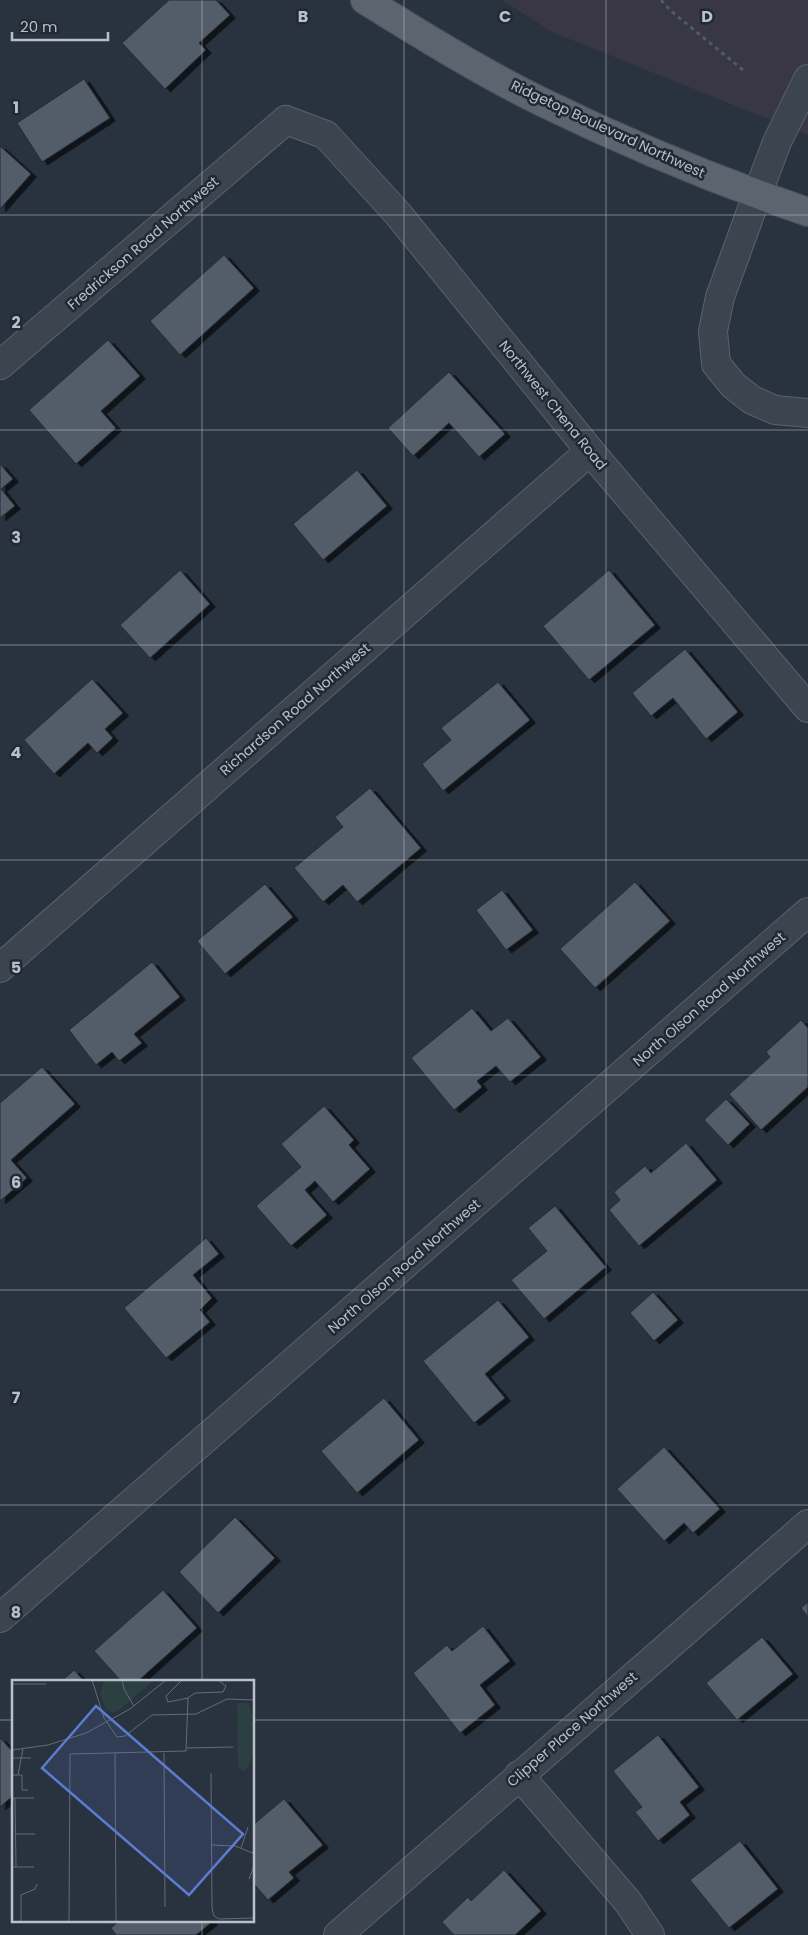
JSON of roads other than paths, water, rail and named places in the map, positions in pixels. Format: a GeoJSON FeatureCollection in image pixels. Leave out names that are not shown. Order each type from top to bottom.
{"type":"FeatureCollection","features":[{"type":"Feature","properties":{"kind":"main road","name":"Ridgetop Boulevard Northwest"},"geometry":{"type":"LineString","coordinates":[[365,0],[468,62],[542,102],[672,160],[808,212]]}},
{"type":"Feature","properties":{"kind":"street"},"geometry":{"type":"LineString","coordinates":[[808,79],[777,142],[757,194],[720,297],[713,332],[716,364],[734,385],[752,400],[775,410],[808,413]]}},
{"type":"Feature","properties":{"kind":"street","name":"Fredrickson Road Northwest"},"geometry":{"type":"LineString","coordinates":[[0,365],[286,120]]}},
{"type":"Feature","properties":{"kind":"street","name":"Northwest Chena Road"},"geometry":{"type":"LineString","coordinates":[[286,120],[326,135],[398,214],[590,451],[808,708]]}},
{"type":"Feature","properties":{"kind":"street","name":"Richardson Road Northwest"},"geometry":{"type":"LineString","coordinates":[[0,968],[590,451]]}},
{"type":"Feature","properties":{"kind":"street","name":"North Olson Road Northwest"},"geometry":{"type":"LineString","coordinates":[[0,1618],[808,912]]}},
{"type":"Feature","properties":{"kind":"street","name":"Clipper Place Northwest"},"geometry":{"type":"LineString","coordinates":[[338,1935],[808,1524]]}},
{"type":"Feature","properties":{"kind":"street"},"geometry":{"type":"LineString","coordinates":[[519,1775],[628,1902],[650,1935]]}}]}
